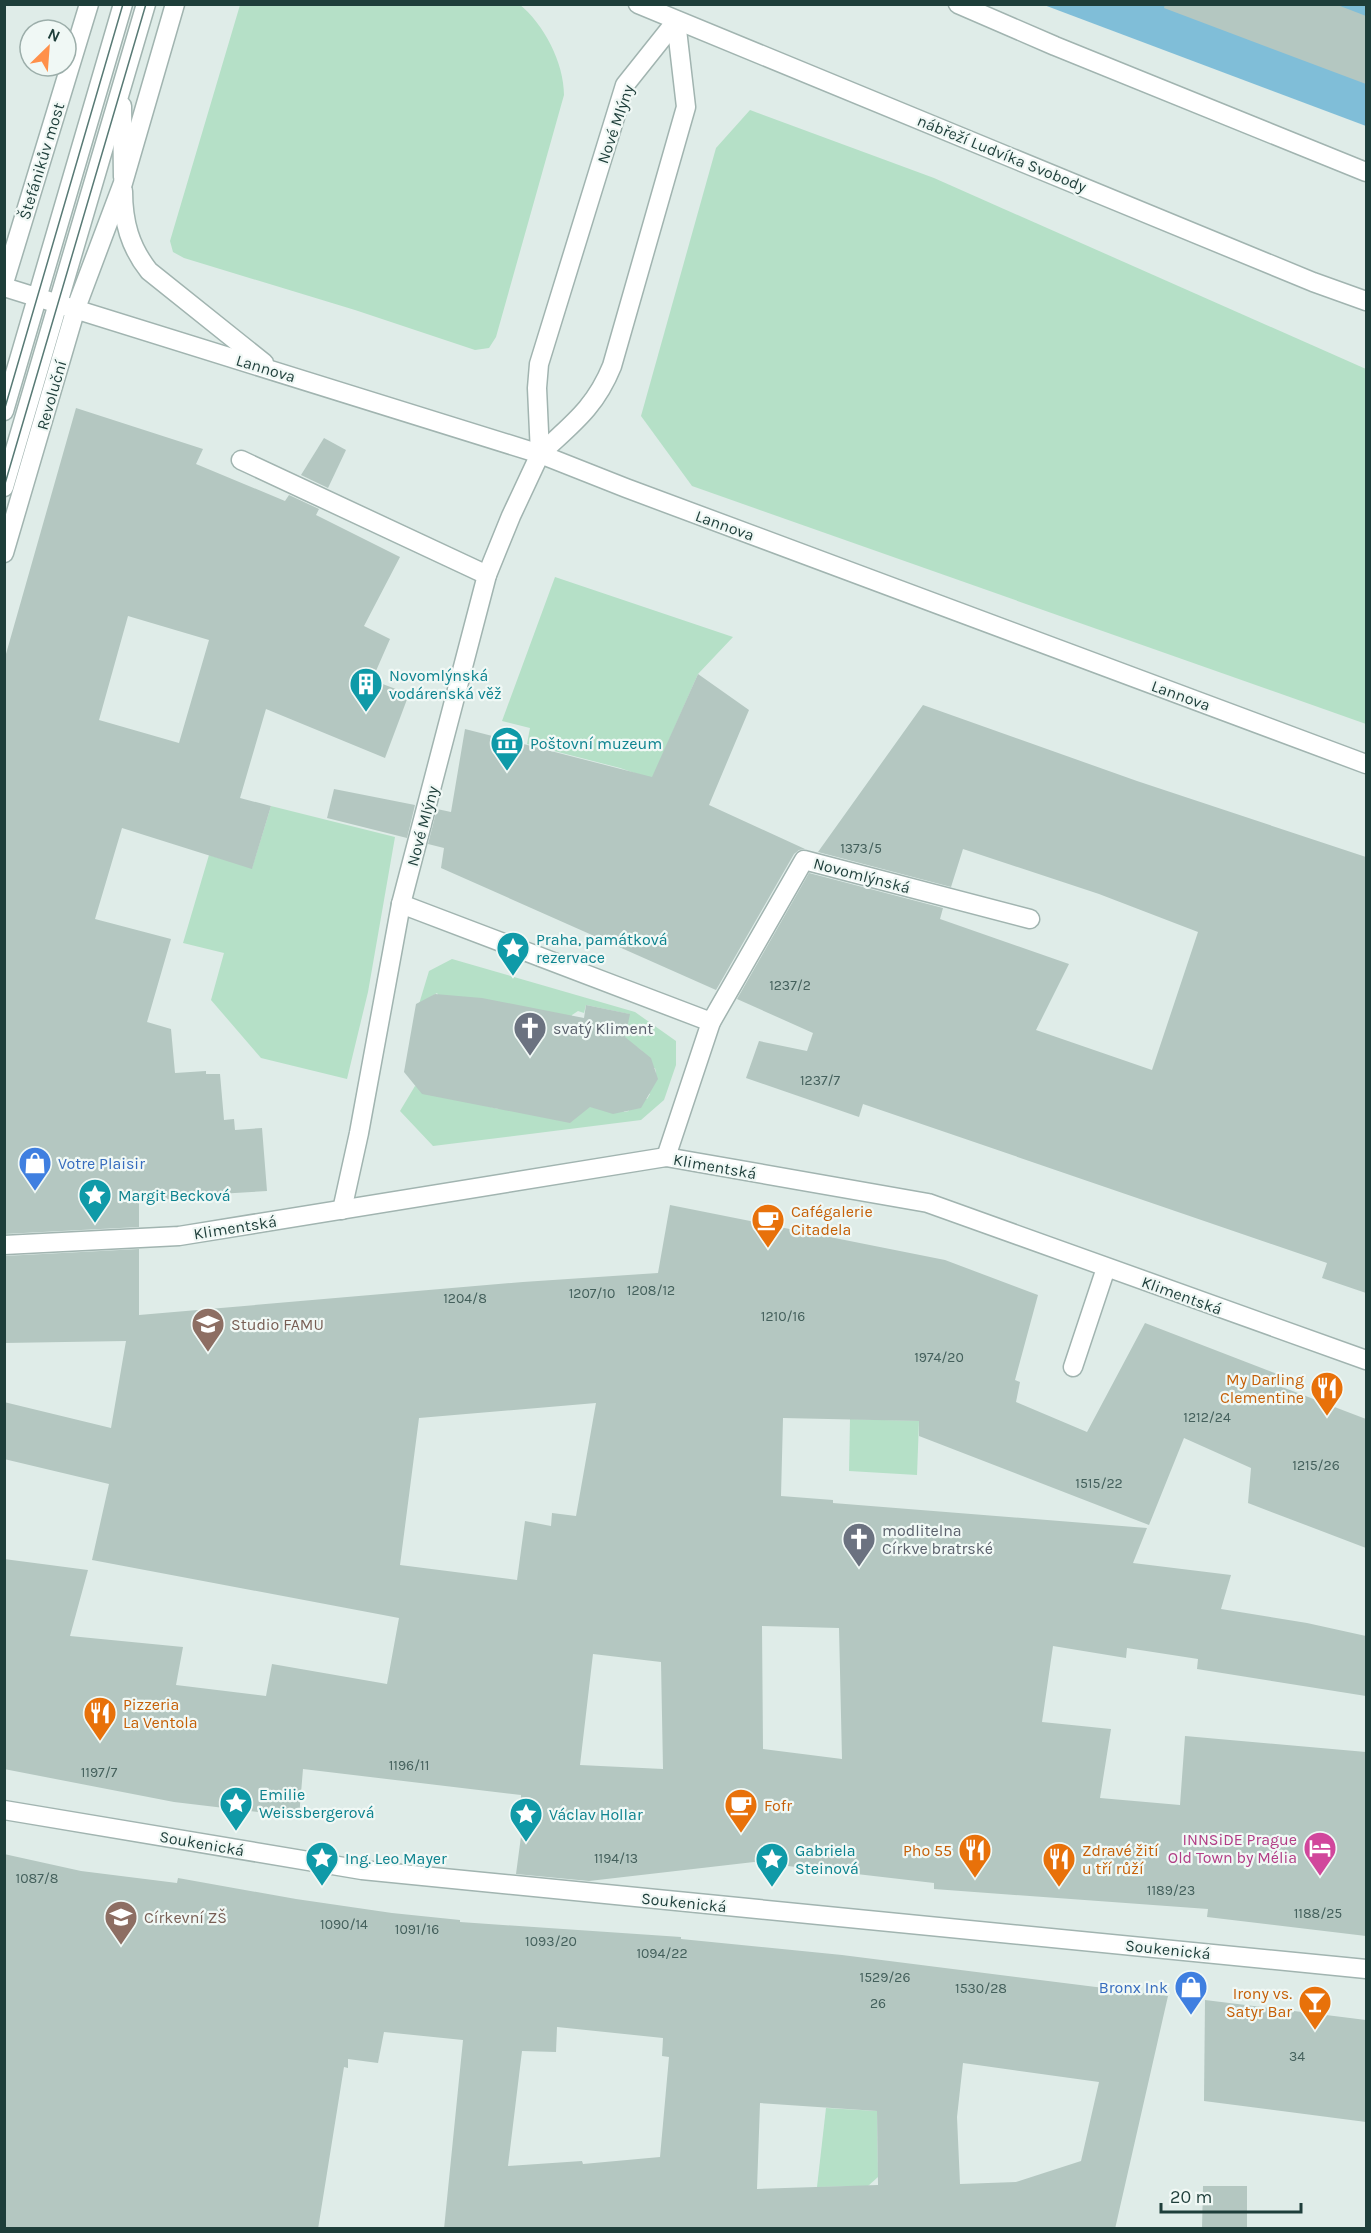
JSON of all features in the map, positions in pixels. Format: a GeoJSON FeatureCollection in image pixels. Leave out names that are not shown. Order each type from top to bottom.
{"type":"FeatureCollection","features":[{"type":"Feature","properties":{"kind":"street","name":"Štefánikův most"},"geometry":{"type":"LineString","coordinates":[[4,285],[88,4]]}},
{"type":"Feature","properties":{"kind":"street","name":"nábřeží Ludvíka Svobody"},"geometry":{"type":"LineString","coordinates":[[638,4],[1313,282],[1366,301]]}},
{"type":"Feature","properties":{"kind":"street"},"geometry":{"type":"LineString","coordinates":[[958,4],[1055,46],[1366,172]]}},
{"type":"Feature","properties":{"kind":"street"},"geometry":{"type":"LineString","coordinates":[[4,411],[123,5]]}},
{"type":"Feature","properties":{"kind":"street"},"geometry":{"type":"LineString","coordinates":[[4,487],[145,8]]}},
{"type":"Feature","properties":{"kind":"street"},"geometry":{"type":"LineString","coordinates":[[123,183],[173,12]]}},
{"type":"Feature","properties":{"kind":"street","name":"Nové Mlýny"},"geometry":{"type":"LineString","coordinates":[[540,454],[537,388],[539,364],[625,85],[676,21]]}},
{"type":"Feature","properties":{"kind":"street","name":"Nové Mlýny"},"geometry":{"type":"LineString","coordinates":[[342,1210],[359,1132],[401,904],[487,575],[540,454],[591,406],[604,385],[612,366],[686,107],[676,21]]}},
{"type":"Feature","properties":{"kind":"street"},"geometry":{"type":"LineString","coordinates":[[122,86],[123,210],[128,234],[138,257],[149,271],[272,370]]}},
{"type":"Feature","properties":{"kind":"street","name":"Revoluční"},"geometry":{"type":"LineString","coordinates":[[4,553],[76,308],[123,183]]}},
{"type":"Feature","properties":{"kind":"street"},"geometry":{"type":"LineString","coordinates":[[4,285],[76,308]]}},
{"type":"Feature","properties":{"kind":"street","name":"Lannova"},"geometry":{"type":"LineString","coordinates":[[76,308],[540,454],[1366,764]]}},
{"type":"Feature","properties":{"kind":"street"},"geometry":{"type":"LineString","coordinates":[[240,460],[487,575]]}},
{"type":"Feature","properties":{"kind":"street","name":"Novomlýnská"},"geometry":{"type":"LineString","coordinates":[[666,1157],[711,1022],[804,860],[1030,919]]}},
{"type":"Feature","properties":{"kind":"street"},"geometry":{"type":"LineString","coordinates":[[401,904],[711,1022]]}},
{"type":"Feature","properties":{"kind":"street","name":"Klimentská"},"geometry":{"type":"LineString","coordinates":[[4,1245],[179,1236],[666,1157],[927,1203],[1366,1360]]}},
{"type":"Feature","properties":{"kind":"street"},"geometry":{"type":"LineString","coordinates":[[1073,1366],[1106,1268]]}},
{"type":"Feature","properties":{"kind":"street","name":"Soukenická"},"geometry":{"type":"LineString","coordinates":[[4,1810],[362,1870],[1366,1969]]}},
{"type":"Feature","properties":{"kind":"green space"},"geometry":{"type":"Polygon","coordinates":[[[519,4],[537,22],[556,57],[564,95],[496,337],[489,348],[475,350],[355,310],[184,258],[173,252],[170,241],[240,5],[519,4]]]}},
{"type":"Feature","properties":{"kind":"green space"},"geometry":{"type":"Polygon","coordinates":[[[750,110],[934,178],[1366,369],[1366,724],[692,486],[641,416],[716,148],[750,110]]]}},
{"type":"Feature","properties":{"kind":"green space"},"geometry":{"type":"Polygon","coordinates":[[[555,577],[733,637],[698,674],[652,779],[620,768],[527,744],[530,728],[502,721],[555,577]]]}},
{"type":"Feature","properties":{"kind":"green space"},"geometry":{"type":"Polygon","coordinates":[[[271,806],[395,837],[368,992],[347,1079],[261,1058],[211,1000],[224,953],[183,943],[209,855],[252,868],[271,806]]]}},
{"type":"Feature","properties":{"kind":"green space"},"geometry":{"type":"Polygon","coordinates":[[[452,959],[635,1012],[676,1041],[676,1065],[664,1100],[641,1120],[433,1146],[400,1111],[415,1086],[498,1109],[622,1105],[624,1112],[629,1111],[627,1105],[641,1096],[647,1099],[650,1094],[645,1090],[656,1073],[655,1068],[648,1069],[638,1056],[642,1051],[637,1047],[623,1049],[629,1014],[586,1005],[584,1013],[578,1011],[572,1015],[570,1024],[441,1000],[437,993],[432,996],[413,1024],[429,971],[452,959]]]}},
{"type":"Feature","properties":{"kind":"green space"},"geometry":{"type":"Polygon","coordinates":[[[850,1419],[919,1421],[917,1475],[849,1471],[850,1419]]]}},
{"type":"Feature","properties":{"kind":"green space"},"geometry":{"type":"Polygon","coordinates":[[[826,2108],[877,2111],[878,2177],[868,2186],[817,2187],[826,2108]]]}},
{"type":"Feature","properties":{"kind":"water"},"geometry":{"type":"Polygon","coordinates":[[[1044,5],[1366,5],[1366,126],[1044,5]]]}},
{"type":"Feature","properties":{"kind":"building"},"geometry":{"type":"Polygon","coordinates":[[[1165,4],[1335,4],[1366,16],[1366,84],[1164,8],[1165,4]]]}},
{"type":"Feature","properties":{"kind":"building"},"geometry":{"type":"Polygon","coordinates":[[[76,408],[203,449],[196,464],[285,501],[289,495],[319,509],[316,515],[400,557],[364,626],[390,639],[372,680],[409,694],[385,758],[266,709],[240,798],[271,806],[252,869],[122,828],[95,919],[171,939],[147,1022],[171,1029],[175,1073],[206,1071],[206,1074],[220,1074],[224,1120],[234,1119],[235,1130],[262,1128],[267,1191],[184,1196],[184,1198],[139,1202],[139,1227],[4,1234],[4,661],[76,408]],[[128,616],[99,720],[179,743],[209,640],[128,616]]]}},
{"type":"Feature","properties":{"kind":"building"},"geometry":{"type":"Polygon","coordinates":[[[324,438],[346,450],[328,488],[301,475],[324,438]]]}},
{"type":"Feature","properties":{"kind":"building"},"geometry":{"type":"Polygon","coordinates":[[[698,674],[749,710],[709,805],[805,849],[794,854],[716,990],[441,868],[444,848],[428,844],[437,809],[451,812],[465,729],[652,777],[698,674]]]}},
{"type":"Feature","properties":{"kind":"building"},"geometry":{"type":"Polygon","coordinates":[[[923,705],[1137,781],[1366,857],[1366,1293],[1322,1278],[1327,1263],[863,1104],[859,1117],[746,1078],[759,1041],[807,1051],[813,1033],[737,999],[809,873],[943,908],[940,919],[1069,964],[1036,1030],[1152,1070],[1198,932],[1099,894],[963,849],[951,887],[818,852],[923,705]]]}},
{"type":"Feature","properties":{"kind":"building"},"geometry":{"type":"Polygon","coordinates":[[[334,789],[415,805],[407,838],[327,818],[334,789]]]}},
{"type":"Feature","properties":{"kind":"building","name":"svatý Kliment"},"geometry":{"type":"Polygon","coordinates":[[[435,994],[482,998],[584,1018],[586,1005],[630,1014],[625,1037],[651,1058],[658,1079],[641,1108],[613,1114],[590,1107],[570,1123],[422,1094],[404,1072],[416,1004],[435,994]]]}},
{"type":"Feature","properties":{"kind":"building"},"geometry":{"type":"Polygon","coordinates":[[[670,1205],[945,1260],[1038,1295],[1015,1380],[1020,1382],[1016,1402],[1087,1432],[1145,1323],[1285,1377],[1282,1387],[1366,1419],[1366,1548],[1248,1503],[1251,1468],[1184,1438],[1149,1525],[919,1436],[919,1421],[783,1418],[781,1496],[833,1500],[833,1503],[1147,1528],[1133,1563],[1231,1575],[1221,1609],[1307,1623],[1366,1636],[1366,1696],[1197,1669],[1198,1659],[1127,1648],[1126,1658],[1053,1646],[1042,1722],[1111,1729],[1100,1798],[1180,1805],[1185,1736],[1366,1752],[1366,1936],[1207,1917],[1208,1909],[934,1889],[934,1883],[754,1862],[589,1881],[516,1874],[522,1829],[521,1795],[303,1769],[299,1817],[174,1802],[4,1769],[4,1559],[88,1570],[70,1636],[183,1647],[176,1685],[266,1696],[272,1664],[387,1684],[399,1618],[92,1560],[109,1484],[4,1459],[4,1402],[111,1428],[126,1341],[4,1343],[4,1256],[139,1249],[139,1315],[523,1282],[658,1273],[670,1205]],[[596,1403],[419,1418],[400,1565],[517,1580],[525,1521],[551,1526],[552,1513],[576,1516],[596,1403]],[[762,1626],[763,1749],[842,1759],[839,1628],[762,1626]],[[593,1654],[580,1765],[663,1769],[661,1662],[593,1654]]]}},
{"type":"Feature","properties":{"kind":"building"},"geometry":{"type":"Polygon","coordinates":[[[4,1854],[81,1871],[177,1883],[178,1878],[296,1899],[460,1920],[460,1922],[681,1937],[681,1939],[842,1955],[1168,1996],[1115,2229],[444,2229],[463,2040],[384,2032],[378,2063],[348,2059],[348,2068],[344,2067],[318,2229],[4,2229],[4,1854]],[[557,2027],[556,2052],[522,2051],[508,2166],[582,2161],[583,2164],[660,2157],[669,2057],[662,2056],[663,2038],[557,2027]],[[963,2063],[957,2117],[960,2184],[1016,2182],[1081,2161],[1099,2082],[963,2063]],[[760,2103],[757,2189],[878,2185],[877,2111],[760,2103]]]}},
{"type":"Feature","properties":{"kind":"building"},"geometry":{"type":"Polygon","coordinates":[[[1205,2000],[1366,2020],[1366,2122],[1204,2101],[1205,2000]]]}},
{"type":"Feature","properties":{"kind":"building"},"geometry":{"type":"Polygon","coordinates":[[[1203,2186],[1247,2186],[1247,2229],[1202,2229],[1203,2186]]]}},
{"type":"Feature","properties":{"kind":"tram line"},"geometry":{"type":"LineString","coordinates":[[4,411],[123,4]]}},
{"type":"Feature","properties":{"kind":"tram line"},"geometry":{"type":"LineString","coordinates":[[4,487],[146,4]]}},
{"type":"Feature","properties":{"kind":"place","name":"Novomlýnská vodárenská věž"},"geometry":{"type":"Point","coordinates":[366,713]}},
{"type":"Feature","properties":{"kind":"place","name":"Poštovní muzeum"},"geometry":{"type":"Point","coordinates":[507,772]}},
{"type":"Feature","properties":{"kind":"place","name":"Praha, památková rezervace"},"geometry":{"type":"Point","coordinates":[513,977]}},
{"type":"Feature","properties":{"kind":"place","name":"svatý Kliment"},"geometry":{"type":"Point","coordinates":[530,1057]}},
{"type":"Feature","properties":{"kind":"place","name":"Votre Plaisir"},"geometry":{"type":"Point","coordinates":[35,1192]}},
{"type":"Feature","properties":{"kind":"place","name":"Margit Becková"},"geometry":{"type":"Point","coordinates":[95,1224]}},
{"type":"Feature","properties":{"kind":"place","name":"Cafégalerie Citadela"},"geometry":{"type":"Point","coordinates":[768,1249]}},
{"type":"Feature","properties":{"kind":"place","name":"Studio FAMU"},"geometry":{"type":"Point","coordinates":[208,1353]}},
{"type":"Feature","properties":{"kind":"place","name":"My Darling Clementine"},"geometry":{"type":"Point","coordinates":[1327,1417]}},
{"type":"Feature","properties":{"kind":"place","name":"modlitelna Církve bratrské"},"geometry":{"type":"Point","coordinates":[859,1568]}},
{"type":"Feature","properties":{"kind":"place","name":"Pizzeria La Ventola"},"geometry":{"type":"Point","coordinates":[100,1742]}},
{"type":"Feature","properties":{"kind":"place","name":"Emilie Weissbergerová"},"geometry":{"type":"Point","coordinates":[236,1832]}},
{"type":"Feature","properties":{"kind":"place","name":"Fofr"},"geometry":{"type":"Point","coordinates":[741,1834]}},
{"type":"Feature","properties":{"kind":"place","name":"Václav Hollar"},"geometry":{"type":"Point","coordinates":[526,1843]}},
{"type":"Feature","properties":{"kind":"place","name":"INNSiDE Prague Old Town by Mélia"},"geometry":{"type":"Point","coordinates":[1320,1877]}},
{"type":"Feature","properties":{"kind":"place","name":"Pho 55"},"geometry":{"type":"Point","coordinates":[975,1879]}},
{"type":"Feature","properties":{"kind":"place","name":"Ing. Leo Mayer"},"geometry":{"type":"Point","coordinates":[322,1887]}},
{"type":"Feature","properties":{"kind":"place","name":"Gabriela Steinová"},"geometry":{"type":"Point","coordinates":[772,1888]}},
{"type":"Feature","properties":{"kind":"place","name":"Zdravé žití u tří růží"},"geometry":{"type":"Point","coordinates":[1059,1888]}},
{"type":"Feature","properties":{"kind":"place","name":"Církevní ZŠ"},"geometry":{"type":"Point","coordinates":[121,1946]}},
{"type":"Feature","properties":{"kind":"place","name":"Bronx Ink"},"geometry":{"type":"Point","coordinates":[1191,2016]}},
{"type":"Feature","properties":{"kind":"place","name":"Irony vs. Satyr Bar"},"geometry":{"type":"Point","coordinates":[1315,2031]}}]}
